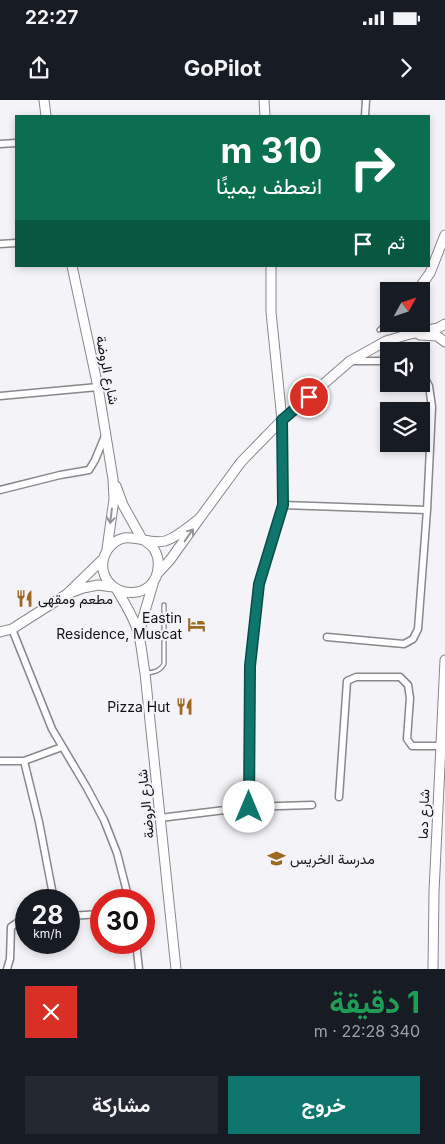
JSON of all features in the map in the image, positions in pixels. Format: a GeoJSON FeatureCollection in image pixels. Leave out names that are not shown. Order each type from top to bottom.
{"type":"FeatureCollection","features":[{"type":"Feature","properties":{"kind":"main road"},"geometry":{"type":"LineString","coordinates":[[44,100],[46,115]]}},
{"type":"Feature","properties":{"kind":"main road"},"geometry":{"type":"LineString","coordinates":[[264,100],[265,115]]}},
{"type":"Feature","properties":{"kind":"main road"},"geometry":{"type":"LineString","coordinates":[[424,282],[430,273],[445,235]]}},
{"type":"Feature","properties":{"kind":"main road","name":"شارع الروضة"},"geometry":{"type":"LineString","coordinates":[[72,267],[98,387],[113,479],[114,499],[105,555]]}},
{"type":"Feature","properties":{"kind":"main road"},"geometry":{"type":"LineString","coordinates":[[271,267],[271,312],[282,420]]}},
{"type":"Feature","properties":{"kind":"main road"},"geometry":{"type":"LineString","coordinates":[[0,632],[12,629],[67,594],[83,588],[98,585],[128,593],[138,592],[147,588],[170,560],[241,462],[282,420],[350,361],[386,341],[438,328],[445,324]]}},
{"type":"Feature","properties":{"kind":"main road"},"geometry":{"type":"LineString","coordinates":[[410,334],[438,336],[445,342]]}},
{"type":"Feature","properties":{"kind":"main road","name":"شارع الروضة"},"geometry":{"type":"LineString","coordinates":[[113,479],[123,505],[143,540]]}},
{"type":"Feature","properties":{"kind":"main road"},"geometry":{"type":"LineString","coordinates":[[67,594],[105,555],[111,545],[118,540],[134,537],[143,540],[164,541],[200,518]]}},
{"type":"Feature","properties":{"kind":"main road"},"geometry":{"type":"LineString","coordinates":[[143,540],[154,549],[158,561],[156,576]]}},
{"type":"Feature","properties":{"kind":"main road"},"geometry":{"type":"LineString","coordinates":[[105,555],[103,569],[106,579],[115,588]]}},
{"type":"Feature","properties":{"kind":"main road","name":"شارع الروضة"},"geometry":{"type":"LineString","coordinates":[[139,637],[156,576]]}},
{"type":"Feature","properties":{"kind":"main road","name":"شارع الروضة"},"geometry":{"type":"LineString","coordinates":[[115,588],[130,612],[139,637],[176,969]]}},
{"type":"Feature","properties":{"kind":"main road","name":"شارع دما"},"geometry":{"type":"LineString","coordinates":[[433,969],[434,892],[445,660]]}},
{"type":"Feature","properties":{"kind":"street"},"geometry":{"type":"LineString","coordinates":[[365,115],[366,100]]}},
{"type":"Feature","properties":{"kind":"street"},"geometry":{"type":"LineString","coordinates":[[0,144],[15,143]]}},
{"type":"Feature","properties":{"kind":"street"},"geometry":{"type":"LineString","coordinates":[[0,244],[15,243]]}},
{"type":"Feature","properties":{"kind":"street"},"geometry":{"type":"LineString","coordinates":[[350,361],[380,361]]}},
{"type":"Feature","properties":{"kind":"street"},"geometry":{"type":"LineString","coordinates":[[0,396],[98,387]]}},
{"type":"Feature","properties":{"kind":"street"},"geometry":{"type":"LineString","coordinates":[[327,637],[404,644],[414,639],[418,629],[427,510],[432,407],[430,392]]}},
{"type":"Feature","properties":{"kind":"street"},"geometry":{"type":"LineString","coordinates":[[249,807],[250,666],[259,584],[283,505],[282,420]]}},
{"type":"Feature","properties":{"kind":"street"},"geometry":{"type":"LineString","coordinates":[[0,490],[89,470],[106,435]]}},
{"type":"Feature","properties":{"kind":"street"},"geometry":{"type":"LineString","coordinates":[[283,505],[427,510]]}},
{"type":"Feature","properties":{"kind":"street"},"geometry":{"type":"LineString","coordinates":[[12,629],[52,728],[104,820],[117,853],[126,889]]}},
{"type":"Feature","properties":{"kind":"street"},"geometry":{"type":"LineString","coordinates":[[339,797],[347,680],[356,677],[400,677],[408,685],[410,698],[407,739],[412,746],[440,746]]}},
{"type":"Feature","properties":{"kind":"street"},"geometry":{"type":"LineString","coordinates":[[0,761],[24,760],[62,747]]}},
{"type":"Feature","properties":{"kind":"street"},"geometry":{"type":"LineString","coordinates":[[24,760],[39,822],[52,889]]}},
{"type":"Feature","properties":{"kind":"street"},"geometry":{"type":"LineString","coordinates":[[160,818],[249,807],[312,805]]}},
{"type":"Feature","properties":{"kind":"street"},"geometry":{"type":"LineString","coordinates":[[7,969],[10,959],[11,927],[15,925]]}},
{"type":"Feature","properties":{"kind":"street"},"geometry":{"type":"LineString","coordinates":[[137,954],[139,969]]}},
{"type":"Feature","properties":{"kind":"lane"},"geometry":{"type":"LineString","coordinates":[[144,673],[155,672],[161,669],[164,664],[164,605]]}},
{"type":"Feature","properties":{"kind":"place","name":"مطعم ومقهى"},"geometry":{"type":"Point","coordinates":[24,598]}},
{"type":"Feature","properties":{"kind":"place","name":"Eastin Residence, Muscat"},"geometry":{"type":"Point","coordinates":[196,625]}},
{"type":"Feature","properties":{"kind":"place","name":"Pizza Hut"},"geometry":{"type":"Point","coordinates":[184,706]}},
{"type":"Feature","properties":{"kind":"place","name":"مدرسة الخريس"},"geometry":{"type":"Point","coordinates":[276,858]}},
{"type":"Feature","properties":{"kind":"route"},"geometry":{"type":"LineString","coordinates":[[249,807],[250,666],[259,584],[283,505],[282,420],[309,397]]}}]}
